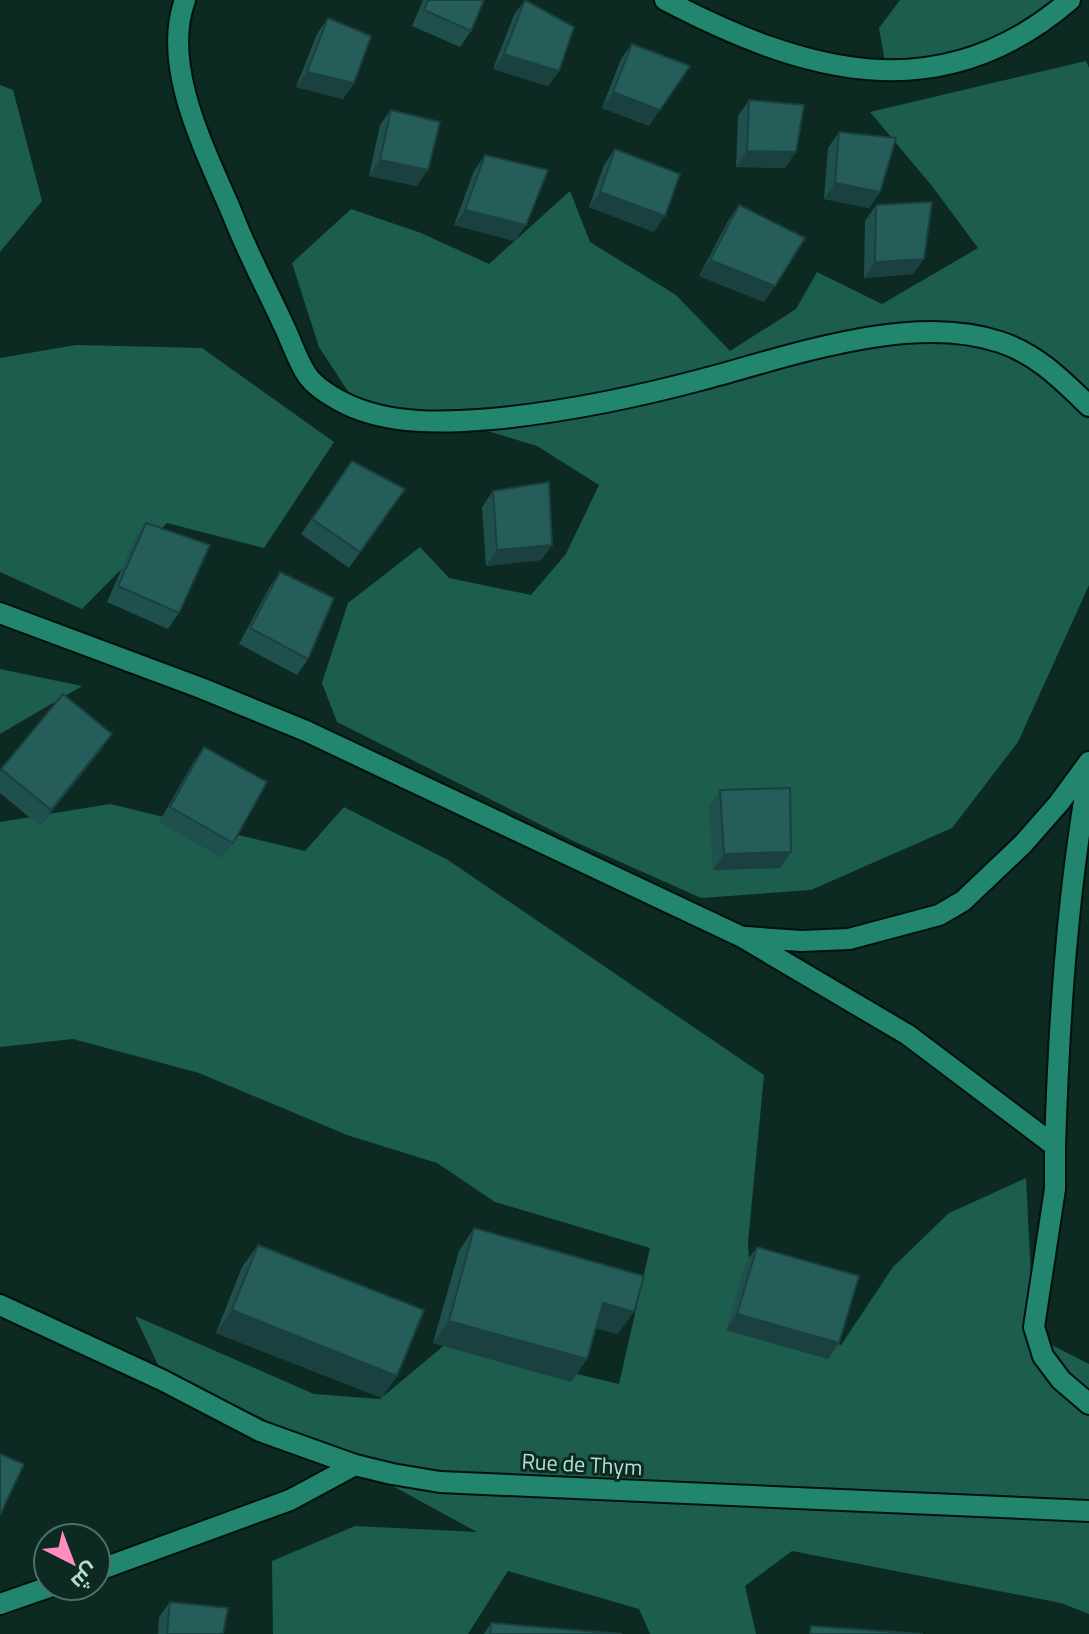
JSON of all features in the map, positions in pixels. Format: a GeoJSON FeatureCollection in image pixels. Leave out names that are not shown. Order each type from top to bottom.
{"type":"FeatureCollection","features":[{"type":"Feature","properties":{"kind":"street"},"geometry":{"type":"LineString","coordinates":[[185,0],[177,48],[182,80],[192,114],[240,232],[307,375],[329,395],[361,411],[397,419],[462,422],[570,411],[702,380],[811,349],[926,331],[987,339],[1014,348],[1042,361],[1089,406]]}},
{"type":"Feature","properties":{"kind":"street"},"geometry":{"type":"LineString","coordinates":[[665,0],[711,24],[775,50],[828,65],[878,72],[938,67],[977,57],[1014,41],[1046,21],[1070,0]]}},
{"type":"Feature","properties":{"kind":"street"},"geometry":{"type":"LineString","coordinates":[[0,613],[306,731],[742,937],[908,1035],[1055,1146]]}},
{"type":"Feature","properties":{"kind":"street"},"geometry":{"type":"LineString","coordinates":[[742,937],[801,941],[849,939],[939,915],[963,901],[1023,844],[1089,762]]}},
{"type":"Feature","properties":{"kind":"street"},"geometry":{"type":"LineString","coordinates":[[1089,772],[1078,832],[1060,1030],[1055,1189],[1034,1327],[1043,1356],[1061,1380],[1089,1404]]}},
{"type":"Feature","properties":{"kind":"street","name":"Rue de Thym"},"geometry":{"type":"LineString","coordinates":[[0,1305],[149,1374],[260,1431],[355,1465],[392,1474],[440,1482],[1089,1511]]}},
{"type":"Feature","properties":{"kind":"street"},"geometry":{"type":"LineString","coordinates":[[112,1565],[290,1500],[355,1465]]}},
{"type":"Feature","properties":{"kind":"street"},"geometry":{"type":"LineString","coordinates":[[0,1604],[32,1593]]}},
{"type":"Feature","properties":{"kind":"green space"},"geometry":{"type":"Polygon","coordinates":[[[900,0],[1052,0],[1050,7],[958,69],[885,61],[879,28],[900,0]]]}},
{"type":"Feature","properties":{"kind":"green space"},"geometry":{"type":"Polygon","coordinates":[[[1086,61],[1089,68],[1089,585],[1018,742],[952,828],[811,890],[701,898],[569,839],[337,722],[322,683],[348,603],[420,547],[449,578],[531,595],[566,554],[599,485],[537,446],[461,423],[355,402],[319,347],[292,263],[351,209],[421,233],[489,264],[570,191],[590,242],[676,295],[730,351],[796,309],[817,272],[882,304],[978,248],[932,186],[870,112],[1086,61]]]}},
{"type":"Feature","properties":{"kind":"green space"},"geometry":{"type":"Polygon","coordinates":[[[0,85],[13,90],[42,201],[0,252],[0,85]]]}},
{"type":"Feature","properties":{"kind":"green space"},"geometry":{"type":"Polygon","coordinates":[[[76,345],[202,348],[334,442],[264,548],[167,523],[82,609],[0,572],[0,358],[76,345]]]}},
{"type":"Feature","properties":{"kind":"green space"},"geometry":{"type":"Polygon","coordinates":[[[0,669],[82,686],[0,734],[0,669]]]}},
{"type":"Feature","properties":{"kind":"green space"},"geometry":{"type":"Polygon","coordinates":[[[110,804],[305,851],[344,807],[448,860],[764,1075],[748,1242],[752,1322],[841,1345],[893,1267],[949,1213],[1026,1178],[1034,1336],[1089,1364],[1089,1614],[1061,1603],[792,1551],[745,1586],[756,1634],[650,1634],[639,1609],[508,1571],[468,1634],[273,1634],[272,1561],[355,1526],[477,1532],[312,1442],[160,1369],[135,1316],[314,1394],[380,1399],[447,1343],[619,1384],[650,1248],[495,1202],[437,1163],[347,1135],[199,1073],[73,1039],[0,1047],[0,822],[110,804]]]}},
{"type":"Feature","properties":{"kind":"building"},"geometry":{"type":"Polygon","coordinates":[[[428,0],[484,0],[471,31],[424,10],[428,0]]]}},
{"type":"Feature","properties":{"kind":"building"},"geometry":{"type":"Polygon","coordinates":[[[525,0],[574,27],[559,71],[504,54],[525,0]]]}},
{"type":"Feature","properties":{"kind":"building"},"geometry":{"type":"Polygon","coordinates":[[[328,18],[371,36],[354,83],[307,72],[328,18]]]}},
{"type":"Feature","properties":{"kind":"building"},"geometry":{"type":"Polygon","coordinates":[[[632,44],[690,66],[660,110],[613,92],[632,44]]]}},
{"type":"Feature","properties":{"kind":"building"},"geometry":{"type":"Polygon","coordinates":[[[749,100],[804,105],[796,152],[747,151],[749,100]]]}},
{"type":"Feature","properties":{"kind":"building"},"geometry":{"type":"Polygon","coordinates":[[[391,110],[440,122],[428,170],[380,160],[391,110]]]}},
{"type":"Feature","properties":{"kind":"building"},"geometry":{"type":"Polygon","coordinates":[[[839,132],[896,138],[880,192],[835,183],[839,132]]]}},
{"type":"Feature","properties":{"kind":"building"},"geometry":{"type":"Polygon","coordinates":[[[615,149],[680,174],[665,216],[600,192],[615,149]]]}},
{"type":"Feature","properties":{"kind":"building"},"geometry":{"type":"Polygon","coordinates":[[[485,155],[548,170],[526,225],[465,210],[485,155]]]}},
{"type":"Feature","properties":{"kind":"building"},"geometry":{"type":"Polygon","coordinates":[[[932,202],[924,259],[875,262],[876,205],[932,202]]]}},
{"type":"Feature","properties":{"kind":"building"},"geometry":{"type":"Polygon","coordinates":[[[739,205],[805,238],[775,286],[710,260],[739,205]]]}},
{"type":"Feature","properties":{"kind":"building"},"geometry":{"type":"Polygon","coordinates":[[[352,461],[405,489],[360,552],[312,519],[352,461]]]}},
{"type":"Feature","properties":{"kind":"building"},"geometry":{"type":"Polygon","coordinates":[[[549,482],[552,545],[497,550],[493,491],[549,482]]]}},
{"type":"Feature","properties":{"kind":"building"},"geometry":{"type":"Polygon","coordinates":[[[146,523],[210,545],[179,613],[118,586],[146,523]]]}},
{"type":"Feature","properties":{"kind":"building"},"geometry":{"type":"Polygon","coordinates":[[[280,572],[334,598],[308,659],[250,628],[280,572]]]}},
{"type":"Feature","properties":{"kind":"building"},"geometry":{"type":"Polygon","coordinates":[[[63,694],[112,734],[51,810],[1,769],[63,694]]]}},
{"type":"Feature","properties":{"kind":"building"},"geometry":{"type":"Polygon","coordinates":[[[204,747],[267,782],[233,843],[170,807],[204,747]]]}},
{"type":"Feature","properties":{"kind":"building"},"geometry":{"type":"Polygon","coordinates":[[[790,788],[791,852],[724,854],[720,790],[790,788]]]}},
{"type":"Feature","properties":{"kind":"building"},"geometry":{"type":"Polygon","coordinates":[[[474,1228],[644,1276],[634,1312],[603,1303],[587,1359],[449,1321],[474,1228]]]}},
{"type":"Feature","properties":{"kind":"building"},"geometry":{"type":"Polygon","coordinates":[[[258,1245],[424,1310],[397,1376],[232,1310],[258,1245]]]}},
{"type":"Feature","properties":{"kind":"building"},"geometry":{"type":"Polygon","coordinates":[[[757,1247],[859,1276],[839,1343],[737,1314],[757,1247]]]}},
{"type":"Feature","properties":{"kind":"building"},"geometry":{"type":"Polygon","coordinates":[[[0,1454],[24,1464],[0,1515],[0,1454]]]}},
{"type":"Feature","properties":{"kind":"building"},"geometry":{"type":"Polygon","coordinates":[[[170,1602],[228,1608],[223,1634],[167,1634],[170,1602]]]}},
{"type":"Feature","properties":{"kind":"building"},"geometry":{"type":"Polygon","coordinates":[[[491,1623],[622,1634],[490,1634],[491,1623]]]}},
{"type":"Feature","properties":{"kind":"building"},"geometry":{"type":"Polygon","coordinates":[[[811,1626],[923,1634],[810,1634],[811,1626]]]}}]}
